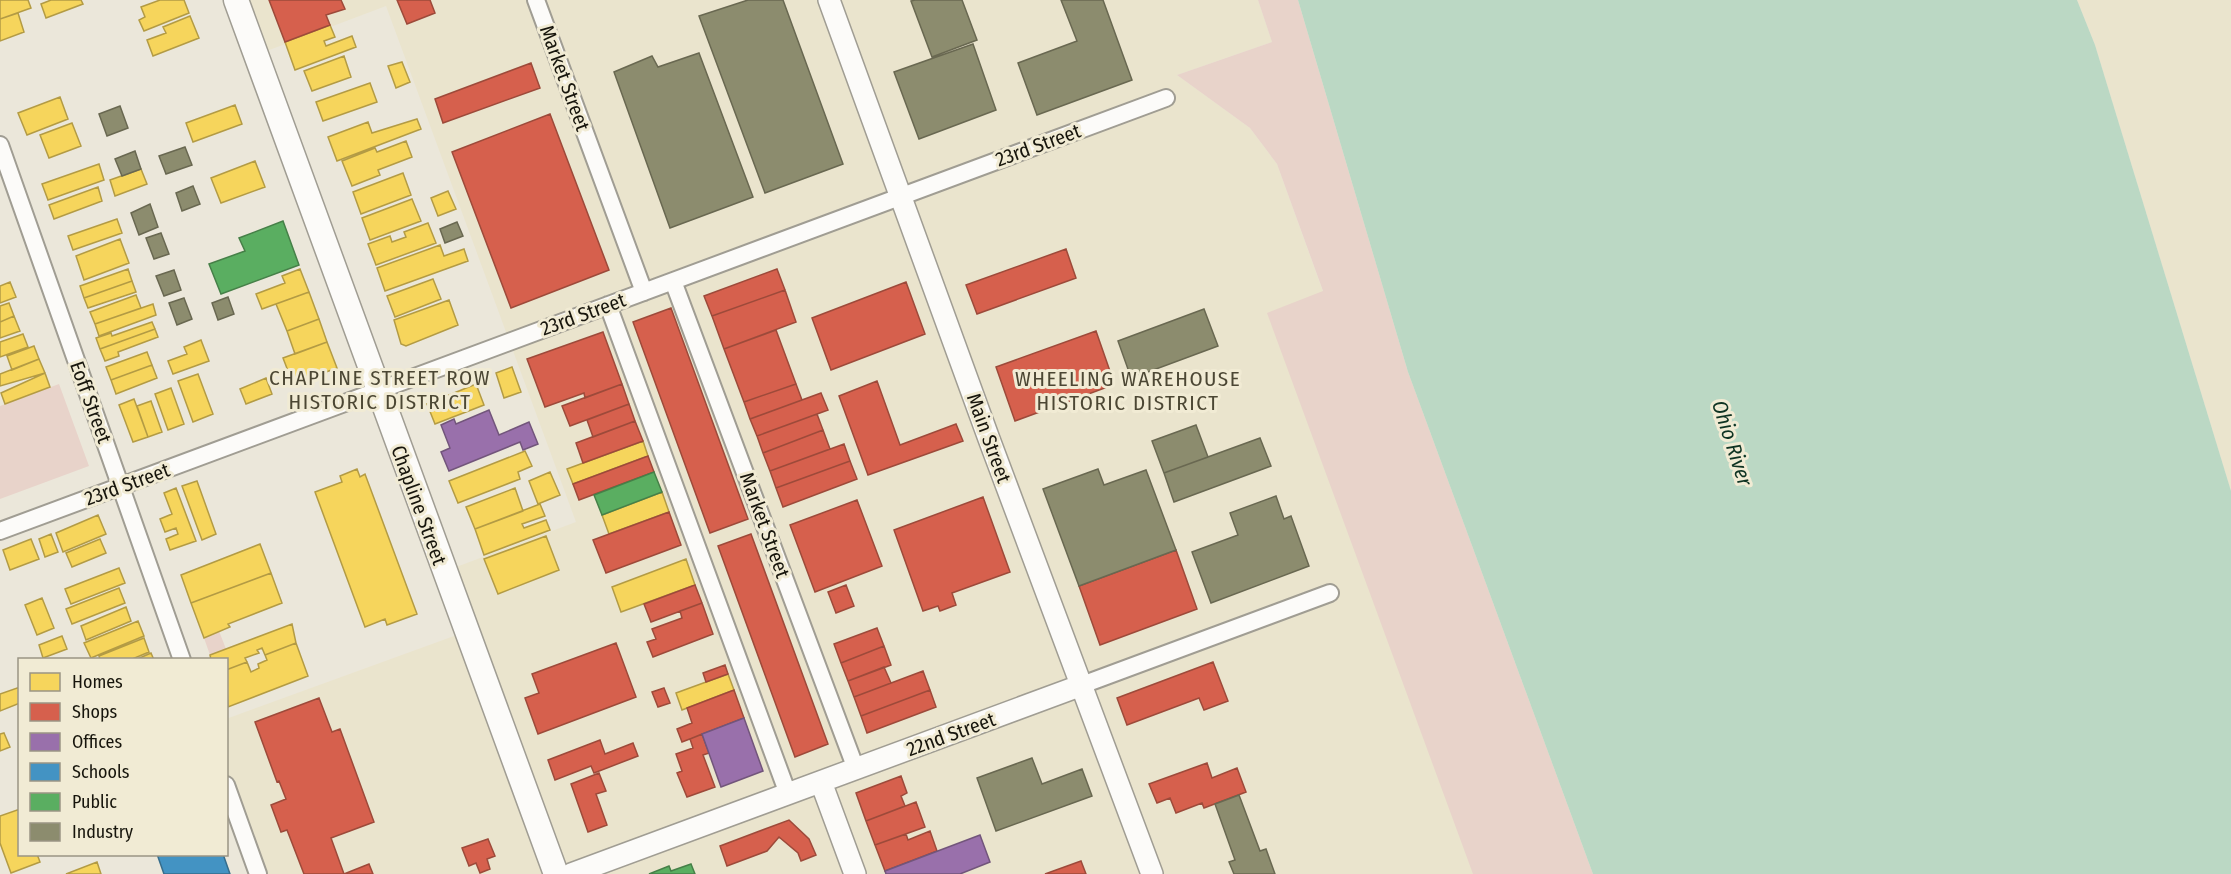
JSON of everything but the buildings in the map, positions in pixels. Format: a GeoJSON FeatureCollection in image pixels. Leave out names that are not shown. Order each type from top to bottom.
{"type":"FeatureCollection","features":[{"type":"Feature","properties":{"kind":"main road","name":"Chapline Street"},"geometry":{"type":"LineString","coordinates":[[236,0],[555,874]]}},
{"type":"Feature","properties":{"kind":"street","name":"Market Street"},"geometry":{"type":"LineString","coordinates":[[536,0],[644,292]]}},
{"type":"Feature","properties":{"kind":"street","name":"Main Street"},"geometry":{"type":"LineString","coordinates":[[830,0],[1152,874]]}},
{"type":"Feature","properties":{"kind":"street","name":"23rd Street"},"geometry":{"type":"LineString","coordinates":[[0,531],[1166,98]]}},
{"type":"Feature","properties":{"kind":"street","name":"Eoff Street"},"geometry":{"type":"LineString","coordinates":[[0,145],[181,658]]}},
{"type":"Feature","properties":{"kind":"street","name":"Market Street"},"geometry":{"type":"LineString","coordinates":[[673,281],[856,769]]}},
{"type":"Feature","properties":{"kind":"street"},"geometry":{"type":"LineString","coordinates":[[608,305],[788,794]]}},
{"type":"Feature","properties":{"kind":"street","name":"22nd Street"},"geometry":{"type":"LineString","coordinates":[[572,874],[1330,593]]}},
{"type":"Feature","properties":{"kind":"street"},"geometry":{"type":"LineString","coordinates":[[821,782],[855,874]]}},
{"type":"Feature","properties":{"kind":"street"},"geometry":{"type":"LineString","coordinates":[[228,790],[258,874]]}},
{"type":"Feature","properties":{"kind":"shaded area"},"geometry":{"type":"Polygon","coordinates":[[[236,0],[1258,0],[1272,42],[1177,75],[1250,128],[1277,164],[1533,874],[258,874],[228,788],[228,718],[465,632],[443,572],[576,522],[386,6],[256,55],[236,0]]]}},
{"type":"Feature","properties":{"kind":"shaded area"},"geometry":{"type":"Polygon","coordinates":[[[1258,0],[1298,0],[1408,372],[1593,874],[1473,874],[1267,313],[1323,291],[1277,164],[1250,128],[1177,75],[1272,42],[1258,0]]]}},
{"type":"Feature","properties":{"kind":"shaded area"},"geometry":{"type":"Polygon","coordinates":[[[2077,0],[2231,0],[2231,491],[2095,45],[2077,0]]]}},
{"type":"Feature","properties":{"kind":"shaded area"},"geometry":{"type":"Polygon","coordinates":[[[59,384],[89,466],[0,499],[0,406],[59,384]]]}},
{"type":"Feature","properties":{"kind":"shaded area"},"geometry":{"type":"Polygon","coordinates":[[[219,631],[226,649],[210,655],[204,638],[219,631]]]}},
{"type":"Feature","properties":{"kind":"water","name":"Ohio River"},"geometry":{"type":"Polygon","coordinates":[[[1298,0],[2077,0],[2095,45],[2231,491],[2231,874],[1593,874],[1408,372],[1298,0]]]}},
{"type":"Feature","properties":{"kind":"district","name":"CHAPLINE STREET ROW HISTORIC DISTRICT"},"geometry":{"type":"Point","coordinates":[380,390]}},
{"type":"Feature","properties":{"kind":"district","name":"WHEELING WAREHOUSE HISTORIC DISTRICT"},"geometry":{"type":"Point","coordinates":[1128,391]}}]}
